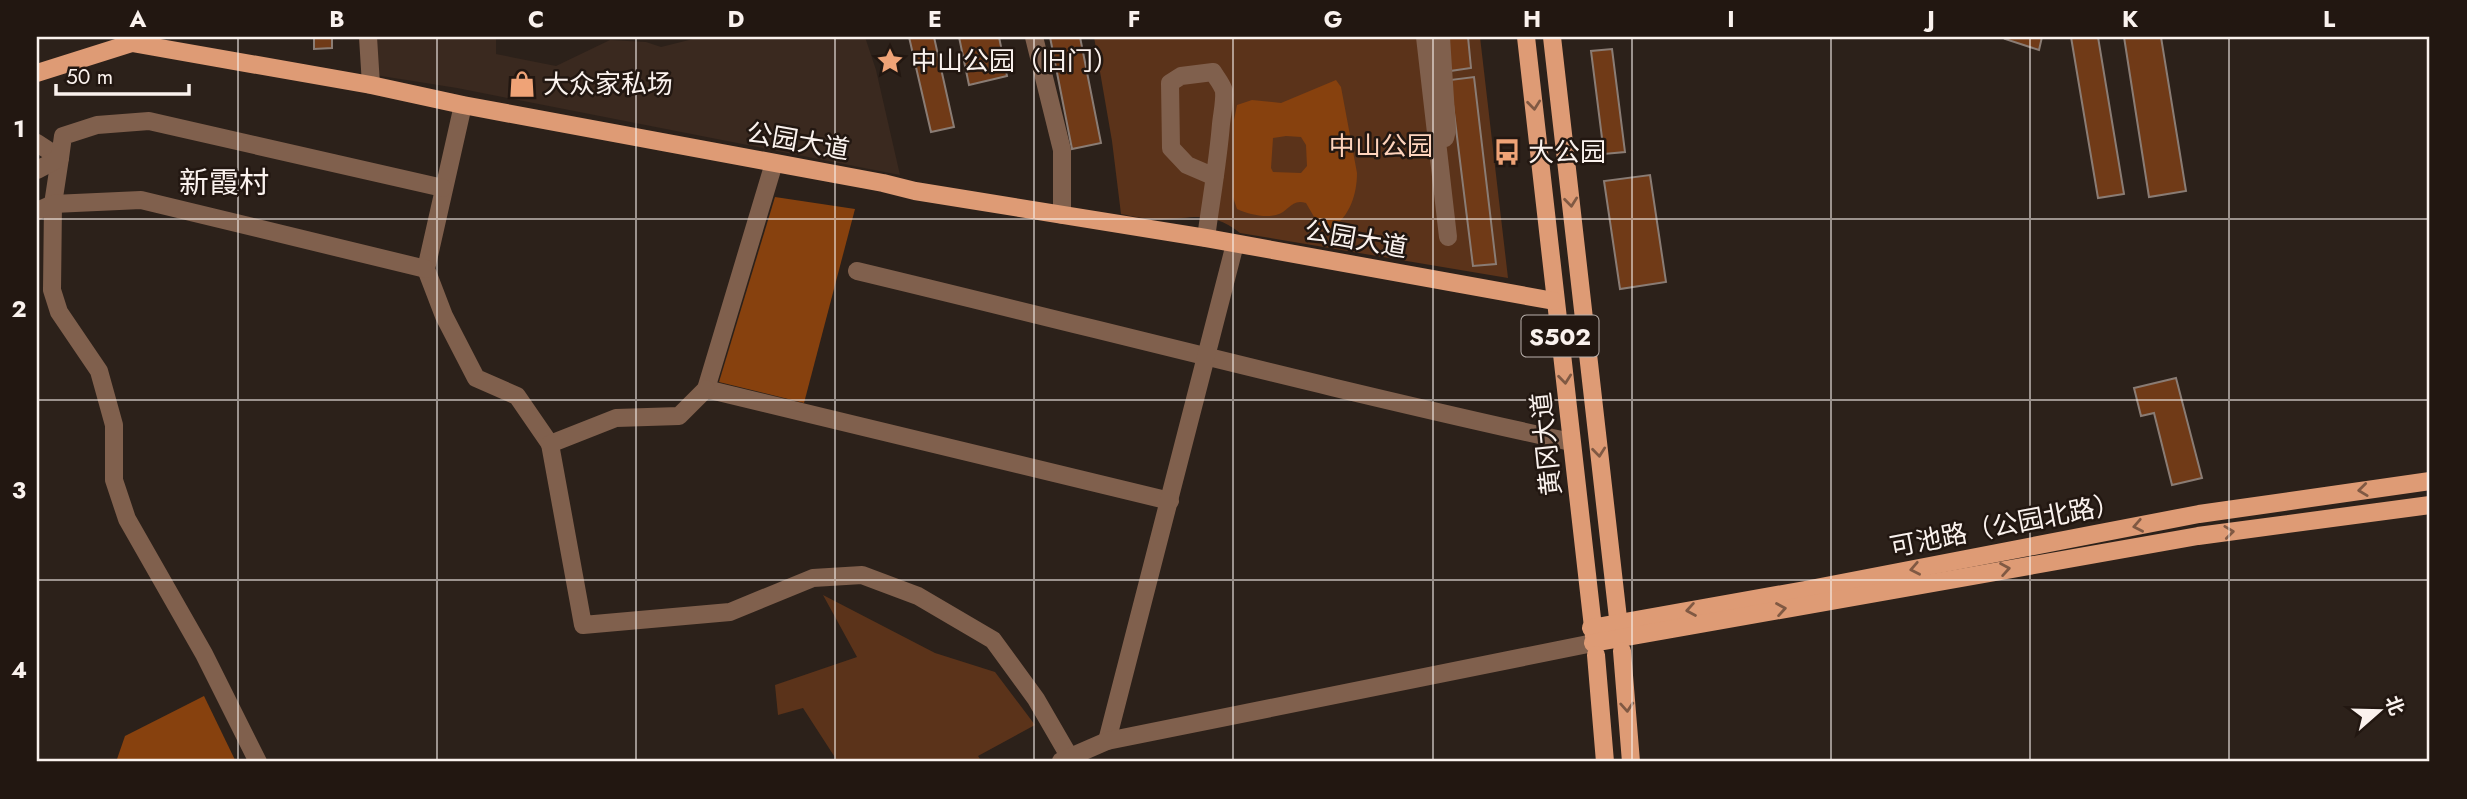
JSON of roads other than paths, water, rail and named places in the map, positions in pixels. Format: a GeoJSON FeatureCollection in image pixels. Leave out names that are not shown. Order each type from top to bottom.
{"type":"FeatureCollection","features":[{"type":"Feature","properties":{"kind":"main road","name":"黄冈大道"},"geometry":{"type":"LineString","coordinates":[[1526,37],[1594,640],[1605,762]]}},
{"type":"Feature","properties":{"kind":"main road","name":"黄冈大道"},"geometry":{"type":"LineString","coordinates":[[1552,37],[1619,627]]}},
{"type":"Feature","properties":{"kind":"main road","name":"公园大道"},"geometry":{"type":"LineString","coordinates":[[37,74],[132,40],[915,191],[1206,238],[1554,301]]}},
{"type":"Feature","properties":{"kind":"main road","name":"可池路（公园北路）"},"geometry":{"type":"LineString","coordinates":[[1594,640],[1805,590],[2199,514],[2430,481]]}},
{"type":"Feature","properties":{"kind":"main road","name":"可池路（公园北路）"},"geometry":{"type":"LineString","coordinates":[[1594,640],[2198,536],[2430,505]]}},
{"type":"Feature","properties":{"kind":"main road"},"geometry":{"type":"LineString","coordinates":[[1622,651],[1631,762]]}},
{"type":"Feature","properties":{"kind":"street"},"geometry":{"type":"LineString","coordinates":[[368,37],[370,85]]}},
{"type":"Feature","properties":{"kind":"street"},"geometry":{"type":"LineString","coordinates":[[1034,37],[1062,150],[1062,215]]}},
{"type":"Feature","properties":{"kind":"street"},"geometry":{"type":"LineString","coordinates":[[1425,37],[1448,237]]}},
{"type":"Feature","properties":{"kind":"street"},"geometry":{"type":"LineString","coordinates":[[1438,157],[1447,130],[1441,37]]}},
{"type":"Feature","properties":{"kind":"street"},"geometry":{"type":"LineString","coordinates":[[1206,238],[1215,177],[1223,91],[1213,72],[1181,76],[1170,83],[1171,148],[1187,165],[1215,177]]}},
{"type":"Feature","properties":{"kind":"street"},"geometry":{"type":"LineString","coordinates":[[463,105],[426,269],[444,316],[476,379],[517,397],[550,444],[583,625],[730,612],[813,578],[862,575],[918,596],[993,639],[1036,699],[1065,759],[1107,741],[1594,640]]}},
{"type":"Feature","properties":{"kind":"street"},"geometry":{"type":"LineString","coordinates":[[258,762],[204,654],[127,519],[114,480],[114,425],[99,371],[59,312],[52,290],[45,208],[60,158],[63,136],[97,125],[149,121],[443,188]]}},
{"type":"Feature","properties":{"kind":"street"},"geometry":{"type":"LineString","coordinates":[[37,143],[60,158]]}},
{"type":"Feature","properties":{"kind":"street"},"geometry":{"type":"LineString","coordinates":[[37,170],[60,158]]}},
{"type":"Feature","properties":{"kind":"street"},"geometry":{"type":"LineString","coordinates":[[550,444],[616,418],[679,416],[706,389],[774,163]]}},
{"type":"Feature","properties":{"kind":"street"},"geometry":{"type":"LineString","coordinates":[[45,208],[141,200],[426,269]]}},
{"type":"Feature","properties":{"kind":"street"},"geometry":{"type":"LineString","coordinates":[[1107,741],[1235,244]]}},
{"type":"Feature","properties":{"kind":"street"},"geometry":{"type":"LineString","coordinates":[[857,271],[1207,355],[1399,405],[1572,442]]}},
{"type":"Feature","properties":{"kind":"street"},"geometry":{"type":"LineString","coordinates":[[706,389],[1170,501]]}},
{"type":"Feature","properties":{"kind":"place","name":"中山公园（旧门）"},"geometry":{"type":"Point","coordinates":[890,61]}},
{"type":"Feature","properties":{"kind":"place","name":"大众家私场"},"geometry":{"type":"Point","coordinates":[522,84]}},
{"type":"Feature","properties":{"kind":"place","name":"大公园"},"geometry":{"type":"Point","coordinates":[1507,152]}},
{"type":"Feature","properties":{"kind":"district","name":"新霞村"},"geometry":{"type":"Point","coordinates":[224,182]}},
{"type":"Feature","properties":{"kind":"park label","name":"中山公园"},"geometry":{"type":"Point","coordinates":[1381,146]}}]}
